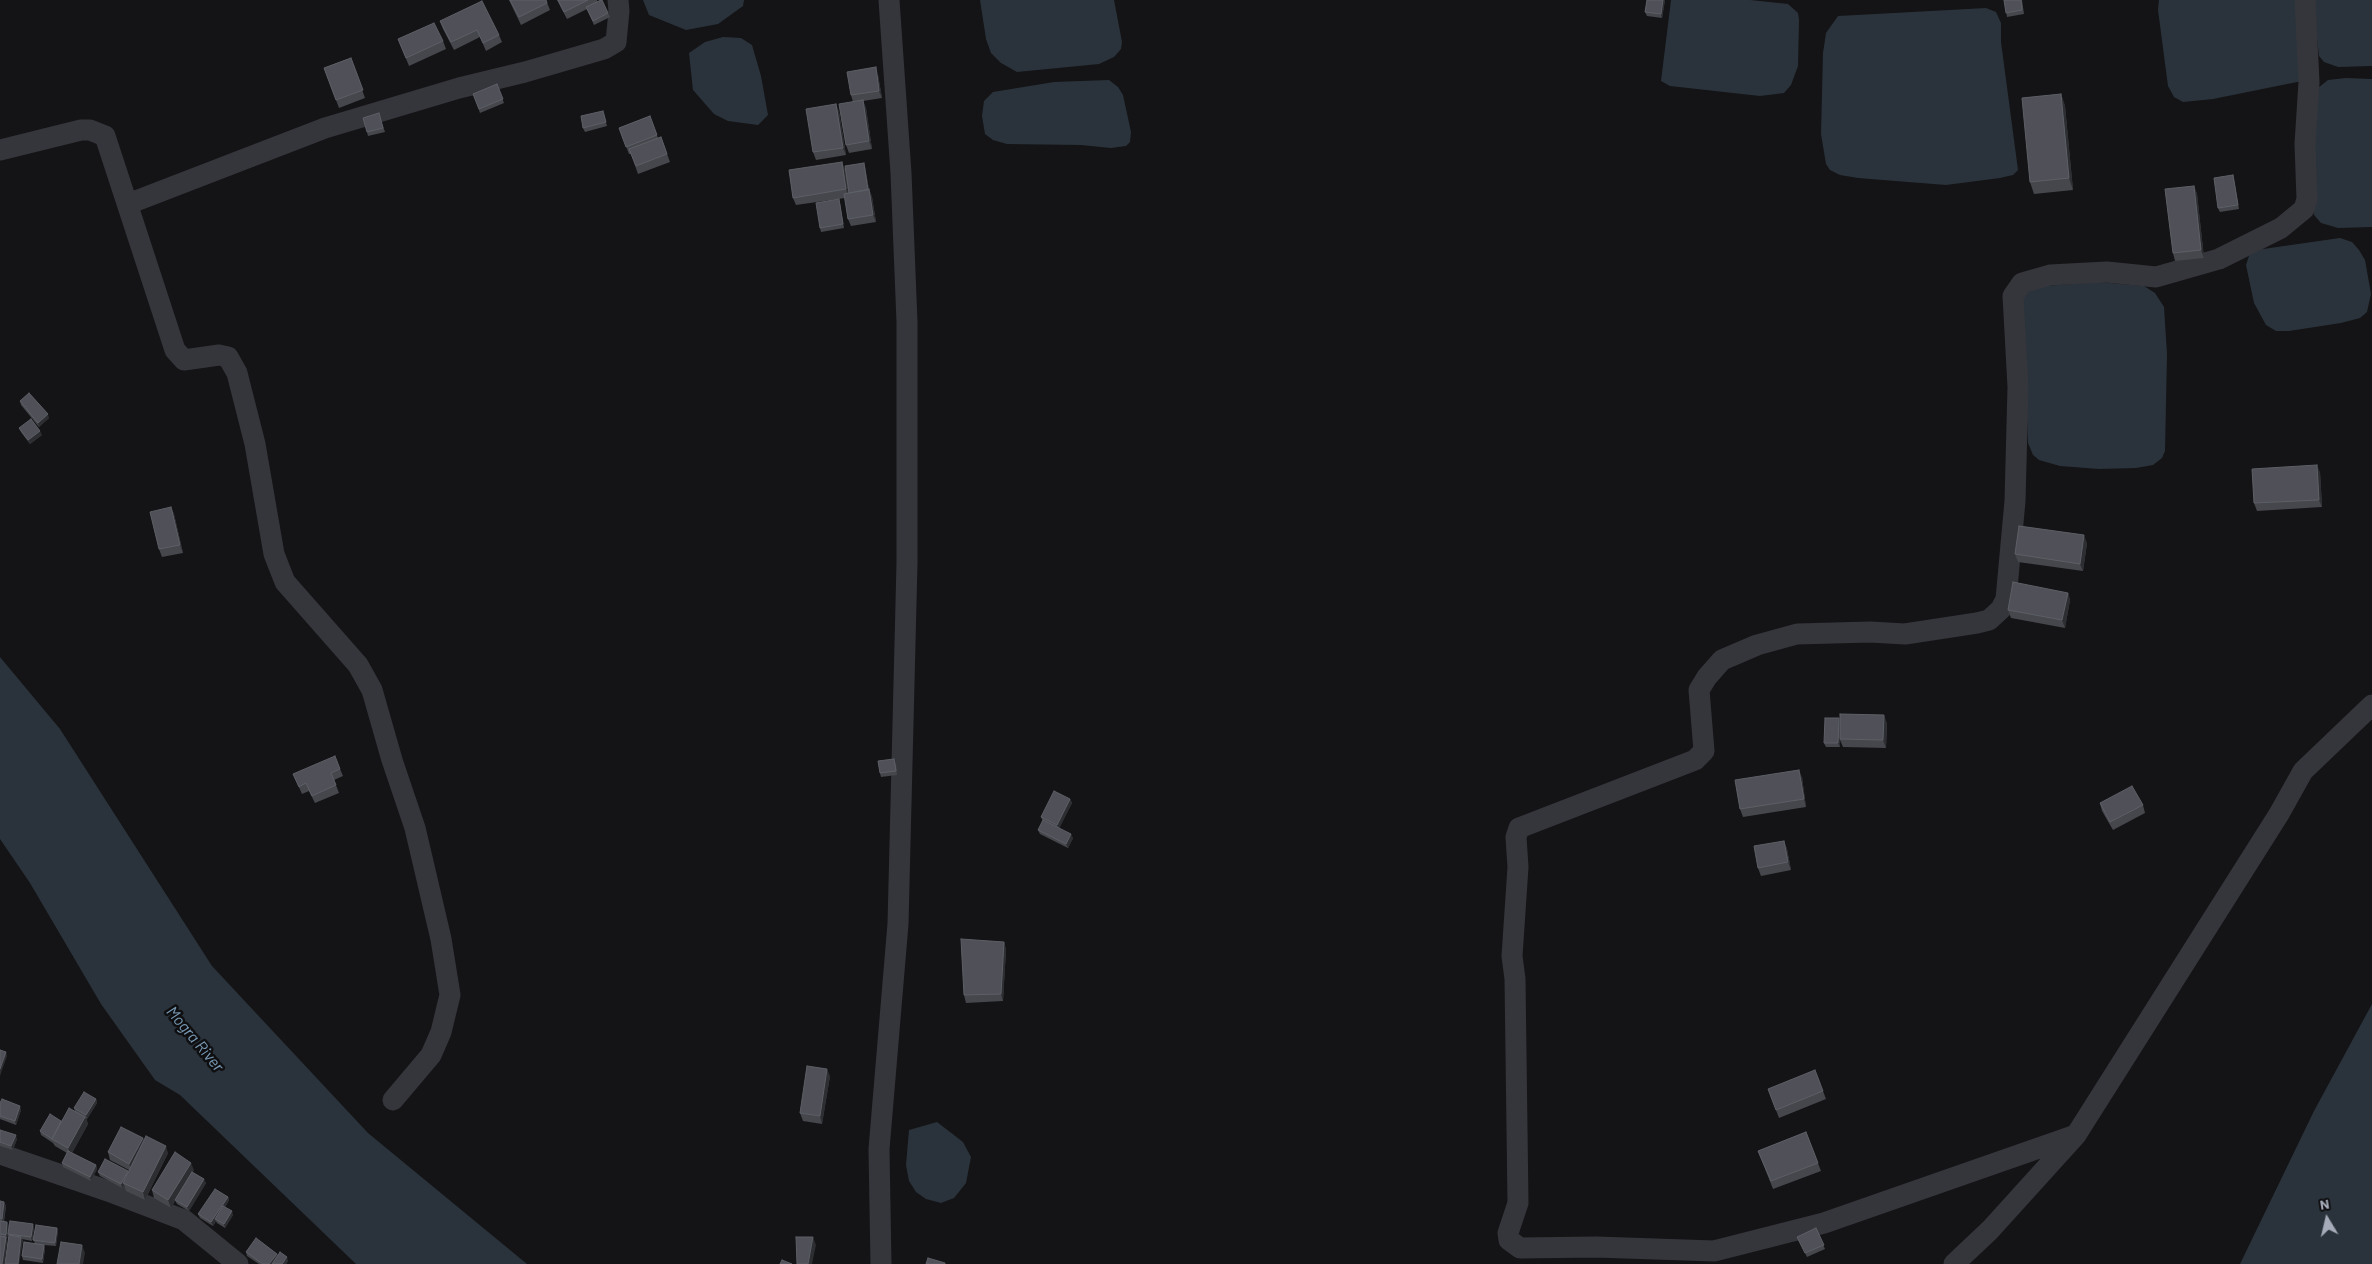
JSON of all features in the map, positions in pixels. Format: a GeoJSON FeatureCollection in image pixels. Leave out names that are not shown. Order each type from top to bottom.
{"type":"FeatureCollection","features":[{"type":"Feature","properties":{"kind":"street"},"geometry":{"type":"LineString","coordinates":[[128,204],[325,128],[459,88],[525,72],[604,49],[616,42],[619,11],[618,0]]}},
{"type":"Feature","properties":{"kind":"street"},"geometry":{"type":"LineString","coordinates":[[880,1264],[879,1149],[898,924],[907,554],[907,322],[901,173],[889,0]]}},
{"type":"Feature","properties":{"kind":"street"},"geometry":{"type":"LineString","coordinates":[[2076,1136],[1824,1223],[1714,1251],[1596,1247],[1520,1248],[1509,1240],[1508,1233],[1518,1203],[1516,989],[1512,956],[1518,867],[1516,837],[1519,828],[1694,760],[1704,751],[1699,690],[1707,677],[1722,660],[1757,645],[1797,634],[1870,632],[1905,634],[1983,622],[1989,620],[2001,609],[2006,598],[2015,501],[2018,387],[2014,296],[2022,283],[2050,275],[2107,272],[2156,278],[2226,255],[2281,228],[2304,210],[2307,199],[2305,144],[2308,82],[2305,0]]}},
{"type":"Feature","properties":{"kind":"street"},"geometry":{"type":"LineString","coordinates":[[0,150],[81,130],[99,132],[105,136],[174,350],[184,360],[220,355],[228,357],[238,373],[255,444],[277,565],[285,582],[358,664],[367,678],[415,828],[442,939],[450,995],[442,1032],[431,1055],[393,1100]]}},
{"type":"Feature","properties":{"kind":"street"},"geometry":{"type":"LineString","coordinates":[[1954,1264],[1990,1230],[2076,1136],[2279,814],[2303,771],[2372,705]]}},
{"type":"Feature","properties":{"kind":"street"},"geometry":{"type":"LineString","coordinates":[[0,1154],[108,1191],[184,1220],[238,1264]]}},
{"type":"Feature","properties":{"kind":"water"},"geometry":{"type":"Polygon","coordinates":[[[643,0],[744,0],[743,6],[718,24],[686,30],[649,15],[643,0]]]}},
{"type":"Feature","properties":{"kind":"water"},"geometry":{"type":"Polygon","coordinates":[[[980,0],[1114,0],[1122,42],[1121,49],[1114,57],[1099,64],[1017,72],[1001,63],[991,53],[986,39],[980,0]]]}},
{"type":"Feature","properties":{"kind":"water"},"geometry":{"type":"Polygon","coordinates":[[[1671,0],[1750,0],[1788,4],[1798,13],[1799,20],[1798,66],[1791,85],[1784,93],[1760,96],[1670,86],[1661,81],[1671,0]]]}},
{"type":"Feature","properties":{"kind":"water"},"geometry":{"type":"Polygon","coordinates":[[[2159,0],[2300,0],[2302,81],[2213,99],[2183,102],[2174,97],[2168,86],[2158,10],[2159,0]]]}},
{"type":"Feature","properties":{"kind":"water"},"geometry":{"type":"Polygon","coordinates":[[[2313,0],[2372,0],[2372,66],[2338,67],[2324,62],[2319,56],[2313,0]]]}},
{"type":"Feature","properties":{"kind":"water"},"geometry":{"type":"Polygon","coordinates":[[[1986,8],[1996,12],[2001,23],[2001,42],[2018,170],[2013,175],[2000,178],[1946,185],[1858,178],[1840,175],[1830,170],[1826,164],[1821,134],[1823,53],[1826,33],[1838,16],[1986,8]]]}},
{"type":"Feature","properties":{"kind":"water"},"geometry":{"type":"Polygon","coordinates":[[[723,37],[741,38],[752,45],[761,76],[768,115],[758,125],[728,121],[714,114],[693,90],[689,53],[705,42],[723,37]]]}},
{"type":"Feature","properties":{"kind":"water"},"geometry":{"type":"Polygon","coordinates":[[[2346,78],[2372,79],[2372,227],[2338,228],[2321,223],[2314,215],[2314,123],[2318,88],[2328,80],[2346,78]]]}},
{"type":"Feature","properties":{"kind":"water"},"geometry":{"type":"Polygon","coordinates":[[[1109,80],[1118,87],[1123,95],[1131,132],[1130,142],[1126,146],[1111,148],[1081,145],[1007,144],[993,140],[985,134],[982,116],[984,101],[993,92],[1054,82],[1109,80]]]}},
{"type":"Feature","properties":{"kind":"water"},"geometry":{"type":"Polygon","coordinates":[[[2340,238],[2352,242],[2365,260],[2371,294],[2367,312],[2360,318],[2341,323],[2289,331],[2276,331],[2266,325],[2254,303],[2246,265],[2250,253],[2256,250],[2340,238]]]}},
{"type":"Feature","properties":{"kind":"water"},"geometry":{"type":"Polygon","coordinates":[[[2099,282],[2144,286],[2155,293],[2164,307],[2167,354],[2165,451],[2162,458],[2153,465],[2136,468],[2099,469],[2060,466],[2039,460],[2033,455],[2028,443],[2022,297],[2031,287],[2099,282]]]}},
{"type":"Feature","properties":{"kind":"water","name":"Mogra River"},"geometry":{"type":"Polygon","coordinates":[[[0,657],[60,729],[212,966],[368,1133],[527,1264],[356,1264],[180,1095],[155,1080],[101,1004],[30,883],[0,839],[0,657]]]}},
{"type":"Feature","properties":{"kind":"water"},"geometry":{"type":"Polygon","coordinates":[[[2372,1004],[2372,1264],[2240,1264],[2314,1111],[2372,1004]]]}},
{"type":"Feature","properties":{"kind":"water"},"geometry":{"type":"Polygon","coordinates":[[[937,1122],[963,1142],[971,1157],[966,1183],[954,1198],[941,1203],[926,1199],[916,1192],[909,1181],[906,1165],[909,1130],[937,1122]]]}},
{"type":"Feature","properties":{"kind":"building"},"geometry":{"type":"Polygon","coordinates":[[[510,0],[546,0],[547,3],[519,17],[510,0]]]}},
{"type":"Feature","properties":{"kind":"building"},"geometry":{"type":"Polygon","coordinates":[[[558,0],[588,0],[564,12],[558,0]]]}},
{"type":"Feature","properties":{"kind":"building"},"geometry":{"type":"Polygon","coordinates":[[[601,0],[608,13],[593,21],[586,7],[601,0]]]}},
{"type":"Feature","properties":{"kind":"building"},"geometry":{"type":"Polygon","coordinates":[[[1647,0],[1663,0],[1661,14],[1645,12],[1647,0]]]}},
{"type":"Feature","properties":{"kind":"building"},"geometry":{"type":"Polygon","coordinates":[[[2004,0],[2021,0],[2022,10],[2006,13],[2004,0]]]}},
{"type":"Feature","properties":{"kind":"building"},"geometry":{"type":"Polygon","coordinates":[[[482,1],[499,35],[483,43],[477,30],[451,42],[440,21],[482,1]]]}},
{"type":"Feature","properties":{"kind":"building"},"geometry":{"type":"Polygon","coordinates":[[[434,23],[443,41],[406,58],[398,39],[434,23]]]}},
{"type":"Feature","properties":{"kind":"building"},"geometry":{"type":"Polygon","coordinates":[[[351,58],[363,90],[336,100],[324,68],[351,58]]]}},
{"type":"Feature","properties":{"kind":"building"},"geometry":{"type":"Polygon","coordinates":[[[876,67],[879,91],[851,95],[847,72],[876,67]]]}},
{"type":"Feature","properties":{"kind":"building"},"geometry":{"type":"Polygon","coordinates":[[[497,84],[503,99],[479,109],[473,94],[497,84]]]}},
{"type":"Feature","properties":{"kind":"building"},"geometry":{"type":"Polygon","coordinates":[[[2061,94],[2069,178],[2030,182],[2022,98],[2061,94]]]}},
{"type":"Feature","properties":{"kind":"building"},"geometry":{"type":"Polygon","coordinates":[[[863,100],[869,141],[846,145],[839,104],[863,100]]]}},
{"type":"Feature","properties":{"kind":"building"},"geometry":{"type":"Polygon","coordinates":[[[836,104],[843,148],[813,152],[806,109],[836,104]]]}},
{"type":"Feature","properties":{"kind":"building"},"geometry":{"type":"Polygon","coordinates":[[[603,111],[606,122],[583,128],[581,116],[603,111]]]}},
{"type":"Feature","properties":{"kind":"building"},"geometry":{"type":"Polygon","coordinates":[[[379,113],[383,128],[367,132],[363,118],[379,113]]]}},
{"type":"Feature","properties":{"kind":"building"},"geometry":{"type":"Polygon","coordinates":[[[650,116],[657,135],[626,147],[619,128],[650,116]]]}},
{"type":"Feature","properties":{"kind":"building"},"geometry":{"type":"Polygon","coordinates":[[[661,137],[667,154],[636,166],[629,149],[661,137]]]}},
{"type":"Feature","properties":{"kind":"building"},"geometry":{"type":"Polygon","coordinates":[[[842,162],[846,189],[793,198],[789,170],[842,162]]]}},
{"type":"Feature","properties":{"kind":"building"},"geometry":{"type":"Polygon","coordinates":[[[864,163],[868,190],[849,193],[845,166],[864,163]]]}},
{"type":"Feature","properties":{"kind":"building"},"geometry":{"type":"Polygon","coordinates":[[[2233,175],[2238,205],[2218,208],[2214,178],[2233,175]]]}},
{"type":"Feature","properties":{"kind":"building"},"geometry":{"type":"Polygon","coordinates":[[[2194,186],[2201,250],[2173,253],[2165,189],[2194,186]]]}},
{"type":"Feature","properties":{"kind":"building"},"geometry":{"type":"Polygon","coordinates":[[[869,189],[873,215],[848,219],[844,194],[869,189]]]}},
{"type":"Feature","properties":{"kind":"building"},"geometry":{"type":"Polygon","coordinates":[[[839,199],[843,224],[820,228],[816,203],[839,199]]]}},
{"type":"Feature","properties":{"kind":"building"},"geometry":{"type":"Polygon","coordinates":[[[29,393],[48,414],[38,423],[20,401],[29,393]]]}},
{"type":"Feature","properties":{"kind":"building"},"geometry":{"type":"Polygon","coordinates":[[[31,419],[40,431],[28,440],[19,428],[31,419]]]}},
{"type":"Feature","properties":{"kind":"building"},"geometry":{"type":"Polygon","coordinates":[[[2317,465],[2319,500],[2254,503],[2252,469],[2317,465]]]}},
{"type":"Feature","properties":{"kind":"building"},"geometry":{"type":"Polygon","coordinates":[[[171,507],[180,545],[159,549],[150,512],[171,507]]]}},
{"type":"Feature","properties":{"kind":"building"},"geometry":{"type":"Polygon","coordinates":[[[2019,526],[2084,535],[2080,564],[2015,554],[2019,526]]]}},
{"type":"Feature","properties":{"kind":"building"},"geometry":{"type":"Polygon","coordinates":[[[2013,582],[2068,593],[2062,620],[2008,610],[2013,582]]]}},
{"type":"Feature","properties":{"kind":"building"},"geometry":{"type":"Polygon","coordinates":[[[1840,714],[1884,715],[1883,740],[1840,739],[1840,714]]]}},
{"type":"Feature","properties":{"kind":"building"},"geometry":{"type":"Polygon","coordinates":[[[1825,718],[1839,718],[1838,743],[1824,743],[1825,718]]]}},
{"type":"Feature","properties":{"kind":"building"},"geometry":{"type":"Polygon","coordinates":[[[335,756],[340,769],[331,773],[336,785],[312,796],[306,783],[299,787],[293,774],[335,756]]]}},
{"type":"Feature","properties":{"kind":"building"},"geometry":{"type":"Polygon","coordinates":[[[894,759],[896,771],[880,773],[878,761],[894,759]]]}},
{"type":"Feature","properties":{"kind":"building"},"geometry":{"type":"Polygon","coordinates":[[[1799,770],[1804,799],[1740,809],[1735,780],[1799,770]]]}},
{"type":"Feature","properties":{"kind":"building"},"geometry":{"type":"Polygon","coordinates":[[[2132,786],[2143,805],[2110,822],[2100,803],[2132,786]]]}},
{"type":"Feature","properties":{"kind":"building"},"geometry":{"type":"Polygon","coordinates":[[[1054,791],[1070,799],[1057,825],[1041,817],[1054,791]]]}},
{"type":"Feature","properties":{"kind":"building"},"geometry":{"type":"Polygon","coordinates":[[[1043,820],[1071,834],[1066,844],[1038,830],[1043,820]]]}},
{"type":"Feature","properties":{"kind":"building"},"geometry":{"type":"Polygon","coordinates":[[[1784,841],[1788,862],[1758,868],[1754,846],[1784,841]]]}},
{"type":"Feature","properties":{"kind":"building"},"geometry":{"type":"Polygon","coordinates":[[[961,939],[1004,942],[1001,994],[964,995],[961,939]]]}},
{"type":"Feature","properties":{"kind":"building"},"geometry":{"type":"Polygon","coordinates":[[[0,1050],[6,1052],[0,1069],[0,1050]]]}},
{"type":"Feature","properties":{"kind":"building"},"geometry":{"type":"Polygon","coordinates":[[[807,1066],[827,1069],[820,1116],[800,1113],[807,1066]]]}},
{"type":"Feature","properties":{"kind":"building"},"geometry":{"type":"Polygon","coordinates":[[[1815,1070],[1823,1091],[1776,1110],[1768,1089],[1815,1070]]]}},
{"type":"Feature","properties":{"kind":"building"},"geometry":{"type":"Polygon","coordinates":[[[84,1092],[96,1099],[86,1115],[74,1108],[84,1092]]]}},
{"type":"Feature","properties":{"kind":"building"},"geometry":{"type":"Polygon","coordinates":[[[2,1099],[20,1106],[15,1121],[0,1116],[0,1103],[2,1099]]]}},
{"type":"Feature","properties":{"kind":"building"},"geometry":{"type":"Polygon","coordinates":[[[69,1108],[85,1117],[68,1148],[52,1139],[69,1108]]]}},
{"type":"Feature","properties":{"kind":"building"},"geometry":{"type":"Polygon","coordinates":[[[50,1114],[61,1121],[52,1139],[40,1131],[50,1114]]]}},
{"type":"Feature","properties":{"kind":"building"},"geometry":{"type":"Polygon","coordinates":[[[121,1127],[143,1138],[129,1164],[108,1152],[121,1127]]]}},
{"type":"Feature","properties":{"kind":"building"},"geometry":{"type":"Polygon","coordinates":[[[0,1130],[16,1135],[11,1146],[0,1142],[0,1130]]]}},
{"type":"Feature","properties":{"kind":"building"},"geometry":{"type":"Polygon","coordinates":[[[1806,1132],[1818,1163],[1771,1181],[1758,1151],[1806,1132]]]}},
{"type":"Feature","properties":{"kind":"building"},"geometry":{"type":"Polygon","coordinates":[[[146,1136],[166,1146],[143,1192],[123,1183],[146,1136]]]}},
{"type":"Feature","properties":{"kind":"building"},"geometry":{"type":"Polygon","coordinates":[[[68,1151],[96,1165],[90,1177],[62,1163],[68,1151]]]}},
{"type":"Feature","properties":{"kind":"building"},"geometry":{"type":"Polygon","coordinates":[[[175,1152],[191,1163],[168,1200],[152,1190],[175,1152]]]}},
{"type":"Feature","properties":{"kind":"building"},"geometry":{"type":"Polygon","coordinates":[[[105,1159],[128,1171],[121,1184],[98,1172],[105,1159]]]}},
{"type":"Feature","properties":{"kind":"building"},"geometry":{"type":"Polygon","coordinates":[[[192,1172],[204,1179],[187,1207],[175,1200],[192,1172]]]}},
{"type":"Feature","properties":{"kind":"building"},"geometry":{"type":"Polygon","coordinates":[[[215,1189],[228,1197],[211,1222],[198,1214],[215,1189]]]}},
{"type":"Feature","properties":{"kind":"building"},"geometry":{"type":"Polygon","coordinates":[[[0,1201],[4,1202],[2,1219],[0,1218],[0,1201]]]}},
{"type":"Feature","properties":{"kind":"building"},"geometry":{"type":"Polygon","coordinates":[[[223,1206],[232,1211],[224,1224],[215,1219],[223,1206]]]}},
{"type":"Feature","properties":{"kind":"building"},"geometry":{"type":"Polygon","coordinates":[[[0,1221],[7,1222],[6,1235],[0,1234],[0,1221]]]}},
{"type":"Feature","properties":{"kind":"building"},"geometry":{"type":"Polygon","coordinates":[[[10,1221],[33,1224],[31,1237],[8,1234],[10,1221]]]}},
{"type":"Feature","properties":{"kind":"building"},"geometry":{"type":"Polygon","coordinates":[[[36,1225],[57,1228],[55,1243],[33,1240],[36,1225]]]}},
{"type":"Feature","properties":{"kind":"building"},"geometry":{"type":"Polygon","coordinates":[[[1816,1228],[1824,1245],[1805,1253],[1797,1237],[1816,1228]]]}},
{"type":"Feature","properties":{"kind":"building"},"geometry":{"type":"Polygon","coordinates":[[[9,1235],[21,1237],[18,1264],[5,1264],[9,1235]]]}},
{"type":"Feature","properties":{"kind":"building"},"geometry":{"type":"Polygon","coordinates":[[[0,1236],[6,1237],[2,1264],[0,1264],[0,1236]]]}},
{"type":"Feature","properties":{"kind":"building"},"geometry":{"type":"Polygon","coordinates":[[[796,1237],[813,1237],[808,1264],[797,1264],[796,1237]]]}},
{"type":"Feature","properties":{"kind":"building"},"geometry":{"type":"Polygon","coordinates":[[[256,1238],[277,1254],[269,1264],[263,1264],[246,1252],[256,1238]]]}},
{"type":"Feature","properties":{"kind":"building"},"geometry":{"type":"Polygon","coordinates":[[[24,1242],[44,1245],[42,1259],[22,1256],[24,1242]]]}},
{"type":"Feature","properties":{"kind":"building"},"geometry":{"type":"Polygon","coordinates":[[[61,1242],[82,1245],[79,1264],[57,1264],[61,1242]]]}},
{"type":"Feature","properties":{"kind":"building"},"geometry":{"type":"Polygon","coordinates":[[[280,1252],[287,1257],[282,1264],[272,1264],[280,1252]]]}},
{"type":"Feature","properties":{"kind":"building"},"geometry":{"type":"Polygon","coordinates":[[[928,1258],[945,1263],[945,1264],[926,1264],[928,1258]]]}},
{"type":"Feature","properties":{"kind":"building"},"geometry":{"type":"Polygon","coordinates":[[[782,1260],[792,1264],[780,1264],[782,1260]]]}}]}
